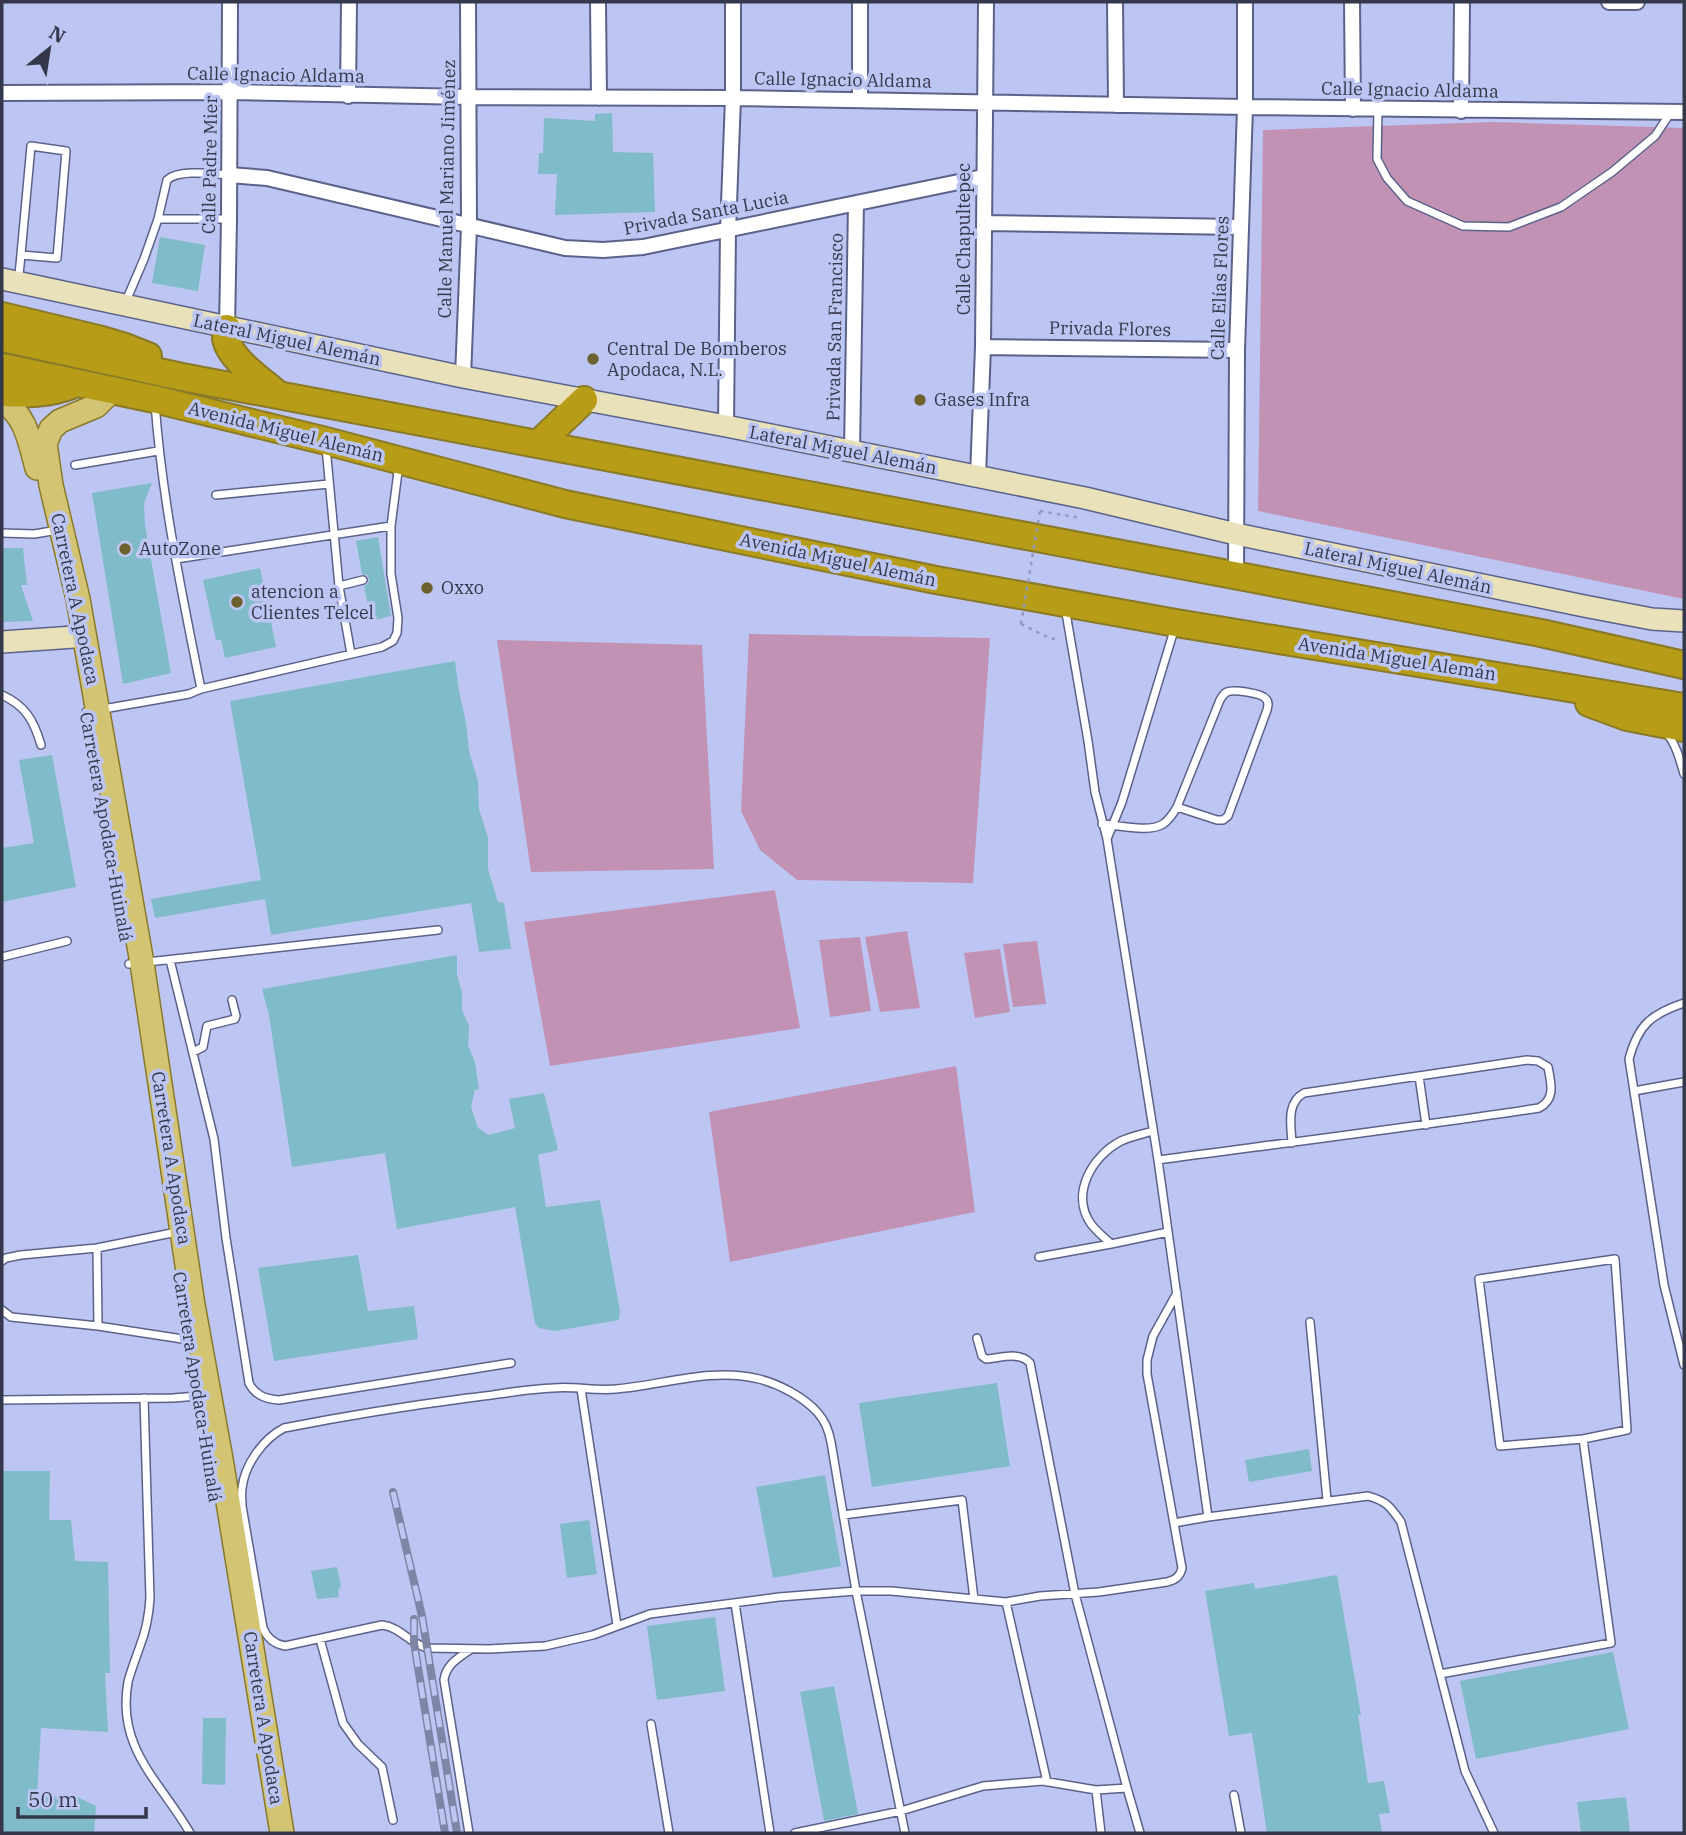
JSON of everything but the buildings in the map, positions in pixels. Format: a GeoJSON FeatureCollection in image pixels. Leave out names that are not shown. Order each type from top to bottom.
{"type":"FeatureCollection","features":[{"type":"Feature","properties":{"kind":"highway"},"geometry":{"type":"LineString","coordinates":[[2,316],[125,346],[154,359],[182,377]]}},
{"type":"Feature","properties":{"kind":"highway"},"geometry":{"type":"LineString","coordinates":[[226,328],[226,340],[231,351],[246,368],[277,394]]}},
{"type":"Feature","properties":{"kind":"highway","name":"Avenida Miguel Alemán"},"geometry":{"type":"LineString","coordinates":[[2,338],[182,377],[1541,633],[1684,665]]}},
{"type":"Feature","properties":{"kind":"highway","name":"Avenida Miguel Alemán"},"geometry":{"type":"LineString","coordinates":[[7,368],[154,399],[565,504],[936,580],[1176,623],[1684,707]]}},
{"type":"Feature","properties":{"kind":"highway"},"geometry":{"type":"LineString","coordinates":[[2,393],[38,393],[59,390],[79,382]]}},
{"type":"Feature","properties":{"kind":"highway"},"geometry":{"type":"LineString","coordinates":[[538,444],[584,400]]}},
{"type":"Feature","properties":{"kind":"highway"},"geometry":{"type":"LineString","coordinates":[[1541,633],[1653,640],[1684,646]]}},
{"type":"Feature","properties":{"kind":"highway"},"geometry":{"type":"LineString","coordinates":[[1532,681],[1627,717],[1672,725]]}},
{"type":"Feature","properties":{"kind":"main road"},"geometry":{"type":"LineString","coordinates":[[47,485],[45,444],[51,429],[60,421],[96,406],[113,390]]}},
{"type":"Feature","properties":{"kind":"main road"},"geometry":{"type":"LineString","coordinates":[[2,401],[15,410],[26,428],[47,485]]}},
{"type":"Feature","properties":{"kind":"main road","name":"Carretera Apodaca-Huinalá"},"geometry":{"type":"LineString","coordinates":[[47,485],[52,531],[91,711],[136,963],[172,1233],[271,1833]]}},
{"type":"Feature","properties":{"kind":"main road","name":"Carretera A Apodaca"},"geometry":{"type":"LineString","coordinates":[[47,485],[78,599],[91,711]]}},
{"type":"Feature","properties":{"kind":"main road","name":"Carretera A Apodaca"},"geometry":{"type":"LineString","coordinates":[[136,963],[282,1833]]}},
{"type":"Feature","properties":{"kind":"street","name":"Calle Padre Mier"},"geometry":{"type":"LineString","coordinates":[[226,328],[230,175],[230,2]]}},
{"type":"Feature","properties":{"kind":"street"},"geometry":{"type":"LineString","coordinates":[[348,96],[349,2]]}},
{"type":"Feature","properties":{"kind":"street","name":"Calle Manuel Mariano Jiménez"},"geometry":{"type":"LineString","coordinates":[[463,377],[469,226],[468,2]]}},
{"type":"Feature","properties":{"kind":"street"},"geometry":{"type":"LineString","coordinates":[[597,2],[599,98]]}},
{"type":"Feature","properties":{"kind":"street"},"geometry":{"type":"LineString","coordinates":[[726,426],[733,2]]}},
{"type":"Feature","properties":{"kind":"street"},"geometry":{"type":"LineString","coordinates":[[860,2],[860,100]]}},
{"type":"Feature","properties":{"kind":"street","name":"Calle Chapultepec"},"geometry":{"type":"LineString","coordinates":[[978,476],[983,346],[986,2]]}},
{"type":"Feature","properties":{"kind":"street"},"geometry":{"type":"LineString","coordinates":[[1115,2],[1116,105]]}},
{"type":"Feature","properties":{"kind":"street","name":"Calle Elías Flores"},"geometry":{"type":"LineString","coordinates":[[1236,576],[1237,350],[1245,107],[1245,2]]}},
{"type":"Feature","properties":{"kind":"street"},"geometry":{"type":"LineString","coordinates":[[1352,2],[1353,109]]}},
{"type":"Feature","properties":{"kind":"street"},"geometry":{"type":"LineString","coordinates":[[1461,111],[1462,2]]}},
{"type":"Feature","properties":{"kind":"street"},"geometry":{"type":"LineString","coordinates":[[1609,2],[1637,2]]}},
{"type":"Feature","properties":{"kind":"street","name":"Calle Ignacio Aldama"},"geometry":{"type":"LineString","coordinates":[[2,93],[230,92],[348,96],[733,98],[1461,111],[1678,112]]}},
{"type":"Feature","properties":{"kind":"street","name":"Privada Santa Lucia"},"geometry":{"type":"LineString","coordinates":[[230,175],[267,178],[565,248],[603,250],[643,247],[983,177]]}},
{"type":"Feature","properties":{"kind":"street","name":"Privada San Francisco"},"geometry":{"type":"LineString","coordinates":[[852,452],[856,203]]}},
{"type":"Feature","properties":{"kind":"street"},"geometry":{"type":"LineString","coordinates":[[984,223],[1240,226]]}},
{"type":"Feature","properties":{"kind":"street","name":"Lateral Miguel Alemán"},"geometry":{"type":"LineString","coordinates":[[10,280],[463,377],[726,426],[1085,498],[1236,534],[1584,606],[1652,619],[1684,621]]}},
{"type":"Feature","properties":{"kind":"street","name":"Privada Flores"},"geometry":{"type":"LineString","coordinates":[[983,346],[1237,350]]}},
{"type":"Feature","properties":{"kind":"street"},"geometry":{"type":"LineString","coordinates":[[1584,606],[1684,630]]}},
{"type":"Feature","properties":{"kind":"street"},"geometry":{"type":"LineString","coordinates":[[2,642],[74,637]]}},
{"type":"Feature","properties":{"kind":"lane"},"geometry":{"type":"LineString","coordinates":[[1378,109],[1377,159],[1387,178],[1407,201],[1463,226],[1509,227],[1560,208],[1612,172],[1655,136],[1678,112]]}},
{"type":"Feature","properties":{"kind":"lane"},"geometry":{"type":"LineString","coordinates":[[10,280],[20,255],[31,146],[66,151],[57,258],[20,255]]}},
{"type":"Feature","properties":{"kind":"lane"},"geometry":{"type":"LineString","coordinates":[[124,305],[158,219],[167,180],[181,174],[230,175]]}},
{"type":"Feature","properties":{"kind":"lane"},"geometry":{"type":"LineString","coordinates":[[158,219],[229,219]]}},
{"type":"Feature","properties":{"kind":"lane"},"geometry":{"type":"LineString","coordinates":[[154,399],[158,452],[201,689]]}},
{"type":"Feature","properties":{"kind":"lane"},"geometry":{"type":"LineString","coordinates":[[326,441],[340,586],[351,654]]}},
{"type":"Feature","properties":{"kind":"lane"},"geometry":{"type":"LineString","coordinates":[[75,465],[158,452]]}},
{"type":"Feature","properties":{"kind":"lane"},"geometry":{"type":"LineString","coordinates":[[91,711],[189,694],[382,648],[393,641],[397,633],[398,618],[388,574],[400,460]]}},
{"type":"Feature","properties":{"kind":"lane"},"geometry":{"type":"LineString","coordinates":[[216,495],[329,484]]}},
{"type":"Feature","properties":{"kind":"lane"},"geometry":{"type":"LineString","coordinates":[[176,559],[391,526]]}},
{"type":"Feature","properties":{"kind":"lane"},"geometry":{"type":"LineString","coordinates":[[2,533],[34,534],[52,531]]}},
{"type":"Feature","properties":{"kind":"lane"},"geometry":{"type":"LineString","coordinates":[[340,586],[363,580]]}},
{"type":"Feature","properties":{"kind":"lane"},"geometry":{"type":"LineString","coordinates":[[1065,603],[1095,792],[1107,839],[1158,1160],[1208,1517]]}},
{"type":"Feature","properties":{"kind":"lane"},"geometry":{"type":"LineString","coordinates":[[1107,839],[1134,764],[1176,623]]}},
{"type":"Feature","properties":{"kind":"lane"},"geometry":{"type":"LineString","coordinates":[[1102,824],[1151,828],[1160,826],[1169,819],[1177,807],[1224,693],[1237,691],[1261,695],[1268,703],[1267,710],[1228,816],[1217,820],[1177,807]]}},
{"type":"Feature","properties":{"kind":"lane"},"geometry":{"type":"LineString","coordinates":[[2,695],[17,703],[31,719],[41,745]]}},
{"type":"Feature","properties":{"kind":"lane"},"geometry":{"type":"LineString","coordinates":[[1672,725],[1671,737],[1684,775]]}},
{"type":"Feature","properties":{"kind":"lane"},"geometry":{"type":"LineString","coordinates":[[136,963],[438,930]]}},
{"type":"Feature","properties":{"kind":"lane"},"geometry":{"type":"LineString","coordinates":[[2,957],[68,940]]}},
{"type":"Feature","properties":{"kind":"lane"},"geometry":{"type":"LineString","coordinates":[[170,960],[214,1139],[226,1238],[249,1383],[253,1390],[269,1400],[278,1401],[511,1363]]}},
{"type":"Feature","properties":{"kind":"lane"},"geometry":{"type":"LineString","coordinates":[[193,1052],[203,1047],[207,1026],[235,1019],[232,1000]]}},
{"type":"Feature","properties":{"kind":"lane"},"geometry":{"type":"LineString","coordinates":[[1684,1003],[1650,1019],[1639,1031],[1629,1059],[1664,1285],[1684,1366]]}},
{"type":"Feature","properties":{"kind":"lane"},"geometry":{"type":"LineString","coordinates":[[1158,1160],[1292,1143],[1426,1125],[1539,1108],[1551,1097],[1548,1067],[1538,1061],[1527,1060],[1304,1093],[1294,1100],[1291,1109],[1292,1143]]}},
{"type":"Feature","properties":{"kind":"lane"},"geometry":{"type":"LineString","coordinates":[[1419,1076],[1426,1125]]}},
{"type":"Feature","properties":{"kind":"lane"},"geometry":{"type":"LineString","coordinates":[[1634,1091],[1684,1082]]}},
{"type":"Feature","properties":{"kind":"lane"},"geometry":{"type":"LineString","coordinates":[[1111,1244],[1090,1223],[1081,1199],[1086,1177],[1102,1155],[1122,1141],[1153,1131]]}},
{"type":"Feature","properties":{"kind":"lane"},"geometry":{"type":"LineString","coordinates":[[1039,1257],[1168,1232]]}},
{"type":"Feature","properties":{"kind":"lane"},"geometry":{"type":"LineString","coordinates":[[2,1261],[21,1255],[97,1248],[172,1233]]}},
{"type":"Feature","properties":{"kind":"lane"},"geometry":{"type":"LineString","coordinates":[[97,1248],[98,1326]]}},
{"type":"Feature","properties":{"kind":"lane"},"geometry":{"type":"LineString","coordinates":[[1615,1259],[1627,1430],[1583,1439],[1500,1446],[1479,1279],[1615,1259]]}},
{"type":"Feature","properties":{"kind":"lane"},"geometry":{"type":"LineString","coordinates":[[905,1833],[856,1591],[831,1441],[820,1414],[782,1388],[760,1379],[707,1376],[619,1389],[553,1388],[421,1404],[284,1428],[265,1443],[247,1471],[242,1487],[245,1527],[263,1628],[268,1638],[278,1644],[293,1645],[382,1625],[395,1628],[422,1647],[472,1649],[545,1646],[593,1635],[650,1614],[735,1602],[856,1591],[891,1591],[1006,1602],[1099,1592],[1174,1580],[1182,1568],[1152,1409],[1147,1360],[1153,1336],[1177,1293]]}},
{"type":"Feature","properties":{"kind":"lane"},"geometry":{"type":"LineString","coordinates":[[2,1310],[10,1317],[98,1326],[190,1340]]}},
{"type":"Feature","properties":{"kind":"lane"},"geometry":{"type":"LineString","coordinates":[[1310,1322],[1327,1500]]}},
{"type":"Feature","properties":{"kind":"lane"},"geometry":{"type":"LineString","coordinates":[[977,1338],[982,1356],[986,1359],[1019,1356],[1030,1363],[1075,1594],[1140,1833]]}},
{"type":"Feature","properties":{"kind":"lane"},"geometry":{"type":"LineString","coordinates":[[581,1389],[617,1625]]}},
{"type":"Feature","properties":{"kind":"lane"},"geometry":{"type":"LineString","coordinates":[[2,1400],[198,1396]]}},
{"type":"Feature","properties":{"kind":"lane"},"geometry":{"type":"LineString","coordinates":[[144,1398],[150,1598],[145,1630],[128,1681],[127,1718],[136,1750],[145,1769],[190,1833]]}},
{"type":"Feature","properties":{"kind":"lane"},"geometry":{"type":"LineString","coordinates":[[1440,1674],[1611,1643],[1583,1439]]}},
{"type":"Feature","properties":{"kind":"lane"},"geometry":{"type":"LineString","coordinates":[[1174,1523],[1368,1496],[1382,1500],[1392,1508],[1401,1522],[1465,1771],[1494,1833]]}},
{"type":"Feature","properties":{"kind":"lane"},"geometry":{"type":"LineString","coordinates":[[844,1514],[962,1500],[974,1598]]}},
{"type":"Feature","properties":{"kind":"lane"},"geometry":{"type":"LineString","coordinates":[[735,1602],[770,1833]]}},
{"type":"Feature","properties":{"kind":"lane"},"geometry":{"type":"LineString","coordinates":[[1006,1602],[1047,1782]]}},
{"type":"Feature","properties":{"kind":"lane"},"geometry":{"type":"LineString","coordinates":[[320,1639],[343,1723],[358,1744],[382,1767],[393,1820]]}},
{"type":"Feature","properties":{"kind":"lane"},"geometry":{"type":"LineString","coordinates":[[469,1833],[444,1680],[449,1666],[472,1649]]}},
{"type":"Feature","properties":{"kind":"lane"},"geometry":{"type":"LineString","coordinates":[[651,1724],[668,1833]]}},
{"type":"Feature","properties":{"kind":"lane"},"geometry":{"type":"LineString","coordinates":[[795,1833],[901,1811],[984,1786],[1047,1782],[1096,1790],[1127,1788]]}},
{"type":"Feature","properties":{"kind":"lane"},"geometry":{"type":"LineString","coordinates":[[1096,1790],[1101,1833]]}},
{"type":"Feature","properties":{"kind":"lane"},"geometry":{"type":"LineString","coordinates":[[1234,1795],[1241,1833]]}},
{"type":"Feature","properties":{"kind":"path"},"geometry":{"type":"LineString","coordinates":[[1051,639],[1021,624],[1040,512],[1081,519]]}},
{"type":"Feature","properties":{"kind":"shaded area"},"geometry":{"type":"Polygon","coordinates":[[[1492,122],[1684,128],[1684,599],[1258,511],[1263,130],[1492,122]]]}},
{"type":"Feature","properties":{"kind":"shaded area"},"geometry":{"type":"Polygon","coordinates":[[[749,634],[990,638],[973,883],[797,880],[760,850],[741,811],[749,634]]]}},
{"type":"Feature","properties":{"kind":"shaded area"},"geometry":{"type":"Polygon","coordinates":[[[497,640],[702,645],[714,869],[531,872],[497,640]]]}},
{"type":"Feature","properties":{"kind":"shaded area"},"geometry":{"type":"Polygon","coordinates":[[[775,890],[800,1028],[550,1066],[524,922],[775,890]]]}},
{"type":"Feature","properties":{"kind":"shaded area"},"geometry":{"type":"Polygon","coordinates":[[[907,931],[920,1008],[880,1012],[865,937],[907,931]]]}},
{"type":"Feature","properties":{"kind":"shaded area"},"geometry":{"type":"Polygon","coordinates":[[[860,937],[871,1011],[830,1017],[819,940],[860,937]]]}},
{"type":"Feature","properties":{"kind":"shaded area"},"geometry":{"type":"Polygon","coordinates":[[[1037,941],[1046,1004],[1013,1007],[1003,944],[1037,941]]]}},
{"type":"Feature","properties":{"kind":"shaded area"},"geometry":{"type":"Polygon","coordinates":[[[1000,949],[1010,1012],[975,1018],[964,953],[1000,949]]]}},
{"type":"Feature","properties":{"kind":"shaded area"},"geometry":{"type":"Polygon","coordinates":[[[956,1066],[975,1212],[730,1262],[709,1112],[956,1066]]]}},
{"type":"Feature","properties":{"kind":"railway"},"geometry":{"type":"LineString","coordinates":[[393,1492],[422,1616],[457,1833]]}},
{"type":"Feature","properties":{"kind":"railway"},"geometry":{"type":"LineString","coordinates":[[414,1619],[414,1643],[445,1833]]}},
{"type":"Feature","properties":{"kind":"place","name":"Central De Bomberos Apodaca, N.L."},"geometry":{"type":"Point","coordinates":[593,359]}},
{"type":"Feature","properties":{"kind":"place","name":"Gases Infra"},"geometry":{"type":"Point","coordinates":[920,400]}},
{"type":"Feature","properties":{"kind":"place","name":"AutoZone"},"geometry":{"type":"Point","coordinates":[125,549]}},
{"type":"Feature","properties":{"kind":"place","name":"Oxxo"},"geometry":{"type":"Point","coordinates":[427,588]}},
{"type":"Feature","properties":{"kind":"place","name":"atencion a Clientes Telcel"},"geometry":{"type":"Point","coordinates":[237,602]}}]}
